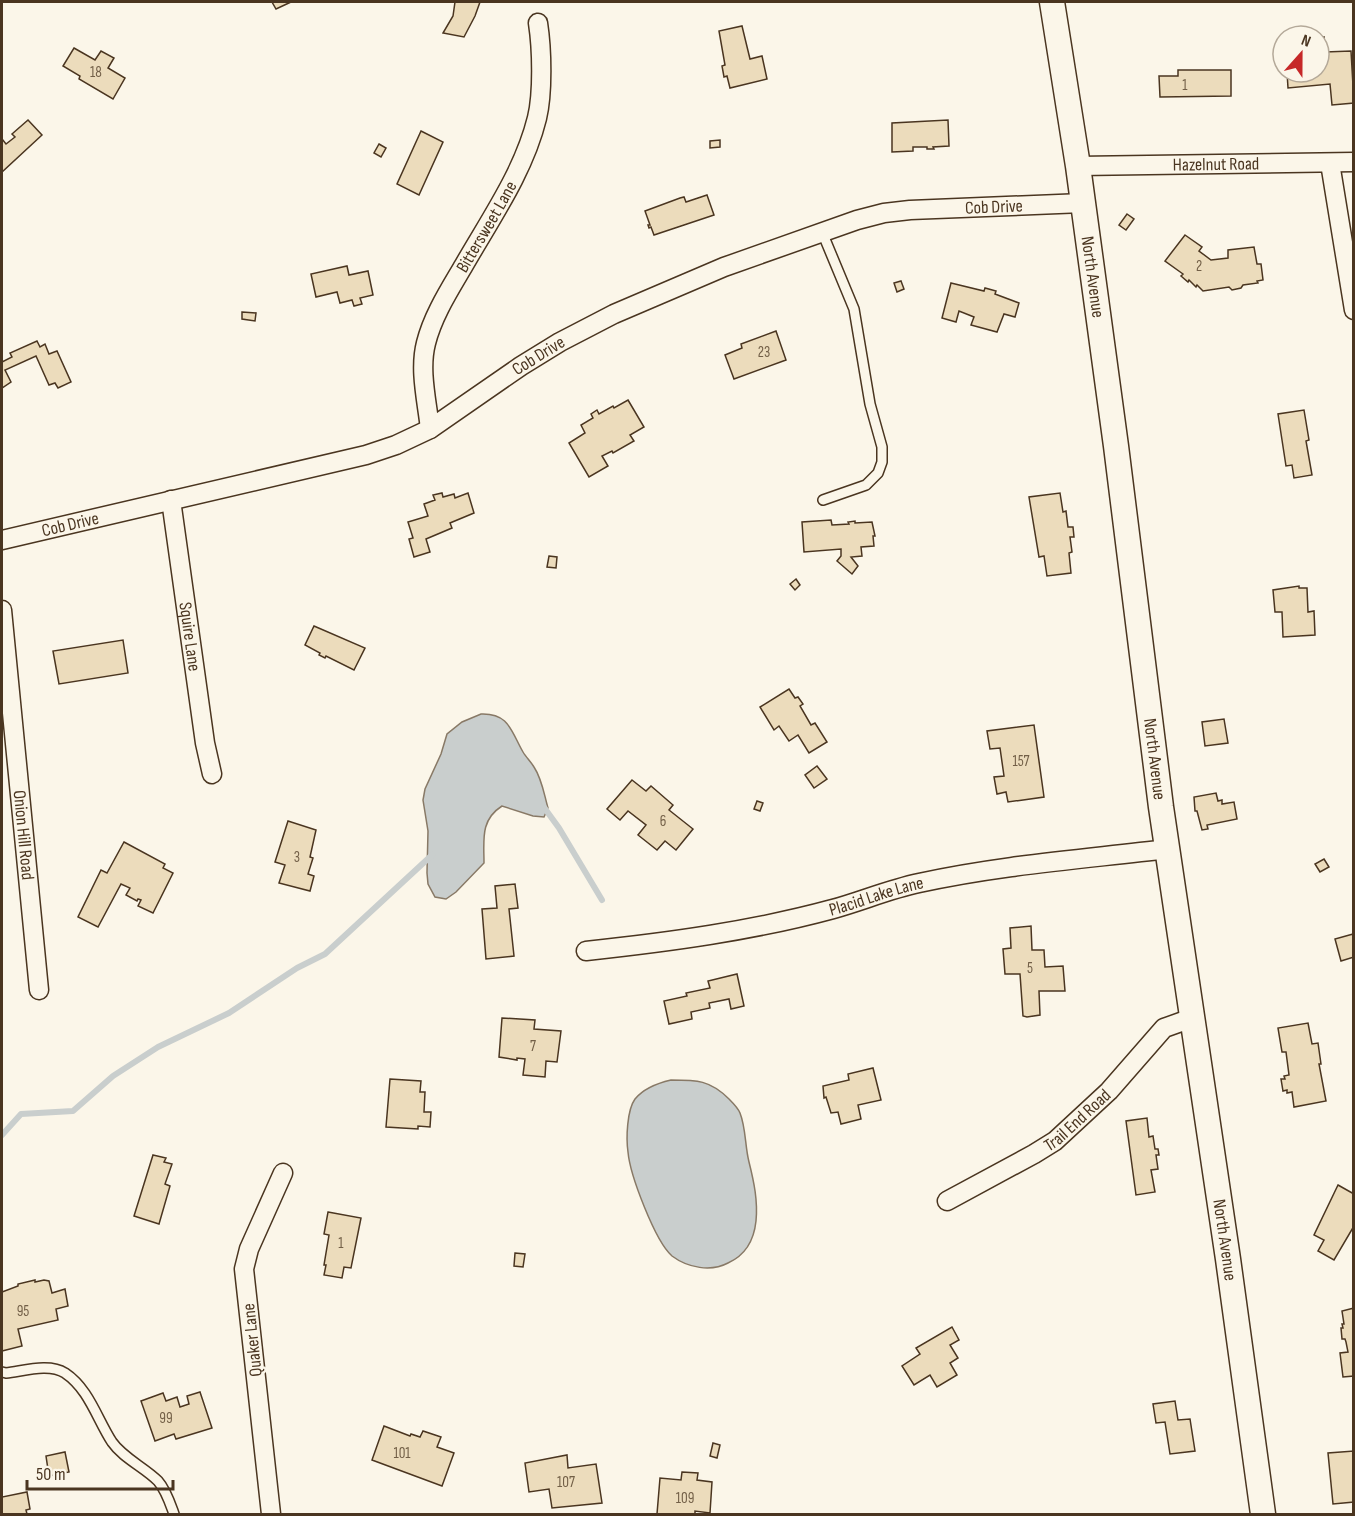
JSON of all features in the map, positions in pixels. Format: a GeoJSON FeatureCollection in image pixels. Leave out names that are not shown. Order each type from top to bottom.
{"type":"FeatureCollection","features":[{"type":"Feature","properties":{"kind":"street","name":"North Avenue"},"geometry":{"type":"LineString","coordinates":[[1052,2],[1078,166],[1167,849],[1230,1270],[1263,1515]]}},
{"type":"Feature","properties":{"kind":"street","name":"Bittersweet Lane"},"geometry":{"type":"LineString","coordinates":[[430,429],[424,375],[426,345],[439,311],[514,178],[529,144],[537,116],[540,39],[538,23]]}},
{"type":"Feature","properties":{"kind":"street","name":"Hazelnut Road"},"geometry":{"type":"LineString","coordinates":[[1078,166],[1353,162]]}},
{"type":"Feature","properties":{"kind":"street"},"geometry":{"type":"LineString","coordinates":[[1330,163],[1353,310]]}},
{"type":"Feature","properties":{"kind":"street","name":"Cob Drive"},"geometry":{"type":"LineString","coordinates":[[2,540],[376,452],[430,429],[521,366],[587,327],[690,280],[865,218],[896,212],[1083,203]]}},
{"type":"Feature","properties":{"kind":"street","name":"Squire Lane"},"geometry":{"type":"LineString","coordinates":[[171,500],[205,743],[212,774]]}},
{"type":"Feature","properties":{"kind":"street","name":"Onion Hill Road"},"geometry":{"type":"LineString","coordinates":[[2,610],[39,990]]}},
{"type":"Feature","properties":{"kind":"street","name":"Placid Lake Lane"},"geometry":{"type":"LineString","coordinates":[[586,951],[674,942],[773,923],[834,909],[919,883],[1021,867],[1167,849]]}},
{"type":"Feature","properties":{"kind":"street","name":"Trail End Road"},"geometry":{"type":"LineString","coordinates":[[947,1201],[1055,1141],[1109,1091],[1164,1028],[1192,1018]]}},
{"type":"Feature","properties":{"kind":"street","name":"Quaker Lane"},"geometry":{"type":"LineString","coordinates":[[271,1515],[244,1269],[249,1249],[283,1173]]}},
{"type":"Feature","properties":{"kind":"lane"},"geometry":{"type":"LineString","coordinates":[[822,232],[854,309],[870,404],[882,447],[882,462],[878,473],[866,485],[823,500]]}},
{"type":"Feature","properties":{"kind":"lane"},"geometry":{"type":"LineString","coordinates":[[2,1372],[50,1368],[64,1372],[78,1383],[114,1444],[159,1482],[167,1495],[174,1515]]}},
{"type":"Feature","properties":{"kind":"shaded area"},"geometry":{"type":"Polygon","coordinates":[[[481,714],[498,717],[512,730],[523,752],[537,772],[548,808],[544,817],[533,816],[502,806],[487,824],[484,839],[484,863],[446,899],[435,897],[428,884],[428,831],[423,800],[425,789],[441,754],[447,734],[462,722],[481,714]]]}},
{"type":"Feature","properties":{"kind":"shaded area"},"geometry":{"type":"Polygon","coordinates":[[[671,1080],[703,1082],[716,1088],[735,1106],[742,1119],[755,1192],[756,1221],[748,1246],[740,1256],[721,1266],[707,1268],[692,1266],[672,1256],[651,1223],[633,1176],[627,1139],[632,1104],[647,1089],[671,1080]]]}},
{"type":"Feature","properties":{"kind":"building"},"geometry":{"type":"Polygon","coordinates":[[[272,2],[291,2],[276,9],[272,2]]]}},
{"type":"Feature","properties":{"kind":"building"},"geometry":{"type":"Polygon","coordinates":[[[455,2],[480,2],[464,37],[443,33],[453,16],[455,2]]]}},
{"type":"Feature","properties":{"kind":"building"},"geometry":{"type":"Polygon","coordinates":[[[742,26],[750,59],[762,56],[767,79],[730,88],[727,76],[724,77],[722,66],[725,65],[719,31],[742,26]]]}},
{"type":"Feature","properties":{"kind":"building"},"geometry":{"type":"Polygon","coordinates":[[[74,48],[95,60],[101,51],[114,58],[108,68],[125,78],[113,99],[79,79],[80,76],[63,66],[74,48]]]}},
{"type":"Feature","properties":{"kind":"building"},"geometry":{"type":"Polygon","coordinates":[[[1351,51],[1354,103],[1332,105],[1331,52],[1351,51]]]}},
{"type":"Feature","properties":{"kind":"building"},"geometry":{"type":"Polygon","coordinates":[[[1178,70],[1231,70],[1231,96],[1160,97],[1159,76],[1178,76],[1178,70]]]}},
{"type":"Feature","properties":{"kind":"building"},"geometry":{"type":"Polygon","coordinates":[[[1288,84],[1330,84],[1288,88],[1288,84]]]}},
{"type":"Feature","properties":{"kind":"building"},"geometry":{"type":"Polygon","coordinates":[[[28,120],[42,135],[2,172],[2,139],[6,144],[15,137],[12,134],[28,120]]]}},
{"type":"Feature","properties":{"kind":"building"},"geometry":{"type":"Polygon","coordinates":[[[948,120],[949,146],[933,147],[934,149],[913,147],[913,151],[892,152],[892,123],[948,120]]]}},
{"type":"Feature","properties":{"kind":"building"},"geometry":{"type":"Polygon","coordinates":[[[421,131],[443,142],[419,195],[397,184],[421,131]]]}},
{"type":"Feature","properties":{"kind":"building"},"geometry":{"type":"Polygon","coordinates":[[[720,140],[720,147],[710,148],[710,141],[720,140]]]}},
{"type":"Feature","properties":{"kind":"building"},"geometry":{"type":"Polygon","coordinates":[[[379,144],[386,148],[381,157],[374,153],[379,144]]]}},
{"type":"Feature","properties":{"kind":"building"},"geometry":{"type":"Polygon","coordinates":[[[707,195],[714,215],[654,235],[651,227],[649,228],[645,211],[680,198],[684,197],[686,202],[707,195]]]}},
{"type":"Feature","properties":{"kind":"building"},"geometry":{"type":"Polygon","coordinates":[[[1127,214],[1134,219],[1126,230],[1119,225],[1127,214]]]}},
{"type":"Feature","properties":{"kind":"building"},"geometry":{"type":"Polygon","coordinates":[[[1185,235],[1202,247],[1199,251],[1211,260],[1228,258],[1228,250],[1254,247],[1257,264],[1261,264],[1263,280],[1232,290],[1229,287],[1203,291],[1197,285],[1196,287],[1165,261],[1185,235]]]}},
{"type":"Feature","properties":{"kind":"building"},"geometry":{"type":"Polygon","coordinates":[[[347,266],[349,275],[368,271],[373,295],[360,298],[362,304],[354,306],[352,300],[340,303],[337,292],[316,297],[311,274],[347,266]]]}},
{"type":"Feature","properties":{"kind":"building"},"geometry":{"type":"Polygon","coordinates":[[[901,281],[904,289],[897,292],[894,283],[901,281]]]}},
{"type":"Feature","properties":{"kind":"building"},"geometry":{"type":"Polygon","coordinates":[[[951,283],[984,291],[985,288],[996,291],[995,294],[1019,303],[1015,317],[1004,314],[997,332],[971,325],[974,317],[959,311],[956,322],[942,318],[951,283]]]}},
{"type":"Feature","properties":{"kind":"building"},"geometry":{"type":"Polygon","coordinates":[[[242,312],[256,313],[255,321],[242,319],[242,312]]]}},
{"type":"Feature","properties":{"kind":"building"},"geometry":{"type":"Polygon","coordinates":[[[776,331],[786,360],[734,379],[725,355],[742,348],[741,344],[776,331]]]}},
{"type":"Feature","properties":{"kind":"building"},"geometry":{"type":"Polygon","coordinates":[[[37,341],[40,347],[45,344],[49,354],[57,351],[71,382],[58,388],[55,383],[49,385],[36,356],[5,370],[11,382],[2,388],[2,362],[12,357],[10,353],[37,341]]]}},
{"type":"Feature","properties":{"kind":"building"},"geometry":{"type":"Polygon","coordinates":[[[628,400],[644,427],[630,435],[634,441],[613,453],[612,451],[602,456],[608,466],[589,477],[569,443],[585,433],[581,425],[593,418],[591,414],[597,410],[599,414],[628,400]]]}},
{"type":"Feature","properties":{"kind":"building"},"geometry":{"type":"Polygon","coordinates":[[[1304,410],[1309,440],[1306,441],[1312,475],[1294,478],[1292,465],[1286,466],[1278,414],[1304,410]]]}},
{"type":"Feature","properties":{"kind":"building"},"geometry":{"type":"Polygon","coordinates":[[[442,493],[443,497],[454,494],[455,498],[468,493],[474,513],[450,523],[452,528],[426,539],[430,552],[414,557],[409,539],[413,538],[408,522],[428,516],[424,504],[435,500],[433,495],[442,493]]]}},
{"type":"Feature","properties":{"kind":"building"},"geometry":{"type":"Polygon","coordinates":[[[1060,493],[1068,527],[1073,527],[1074,537],[1070,537],[1072,552],[1069,553],[1071,573],[1047,576],[1044,556],[1039,557],[1029,497],[1060,493]]]}},
{"type":"Feature","properties":{"kind":"building"},"geometry":{"type":"Polygon","coordinates":[[[831,520],[832,525],[849,524],[848,522],[855,521],[855,523],[872,522],[875,536],[873,536],[874,546],[861,547],[862,556],[851,557],[858,566],[852,574],[837,561],[841,556],[841,549],[804,552],[802,522],[831,520]]]}},
{"type":"Feature","properties":{"kind":"building"},"geometry":{"type":"Polygon","coordinates":[[[549,556],[557,557],[556,568],[547,567],[549,556]]]}},
{"type":"Feature","properties":{"kind":"building"},"geometry":{"type":"Polygon","coordinates":[[[796,579],[800,585],[795,590],[790,584],[796,579]]]}},
{"type":"Feature","properties":{"kind":"building"},"geometry":{"type":"Polygon","coordinates":[[[1299,586],[1299,588],[1307,588],[1308,612],[1314,611],[1315,635],[1283,637],[1282,612],[1275,612],[1273,590],[1299,586]]]}},
{"type":"Feature","properties":{"kind":"building"},"geometry":{"type":"Polygon","coordinates":[[[314,626],[365,648],[354,670],[326,656],[325,658],[319,655],[320,653],[305,645],[314,626]]]}},
{"type":"Feature","properties":{"kind":"building"},"geometry":{"type":"Polygon","coordinates":[[[123,640],[128,673],[59,684],[53,651],[123,640]]]}},
{"type":"Feature","properties":{"kind":"building"},"geometry":{"type":"Polygon","coordinates":[[[789,689],[803,704],[800,706],[811,725],[815,723],[827,742],[809,753],[798,735],[789,741],[779,726],[774,730],[760,707],[789,689]]]}},
{"type":"Feature","properties":{"kind":"building"},"geometry":{"type":"Polygon","coordinates":[[[1224,719],[1228,743],[1205,746],[1202,722],[1224,719]]]}},
{"type":"Feature","properties":{"kind":"building"},"geometry":{"type":"Polygon","coordinates":[[[1034,725],[1044,797],[1008,802],[1006,792],[997,794],[994,777],[1004,776],[1000,748],[990,749],[987,731],[1034,725]]]}},
{"type":"Feature","properties":{"kind":"building"},"geometry":{"type":"Polygon","coordinates":[[[817,766],[827,779],[814,788],[805,775],[817,766]]]}},
{"type":"Feature","properties":{"kind":"building"},"geometry":{"type":"Polygon","coordinates":[[[632,780],[646,791],[651,786],[673,805],[669,810],[693,829],[676,850],[665,841],[657,850],[638,835],[646,825],[628,811],[620,820],[607,809],[632,780]]]}},
{"type":"Feature","properties":{"kind":"building"},"geometry":{"type":"Polygon","coordinates":[[[1216,793],[1218,801],[1222,800],[1222,804],[1234,802],[1237,819],[1207,825],[1208,829],[1202,830],[1197,811],[1195,811],[1194,797],[1216,793]]]}},
{"type":"Feature","properties":{"kind":"building"},"geometry":{"type":"Polygon","coordinates":[[[757,801],[763,803],[760,811],[754,809],[757,801]]]}},
{"type":"Feature","properties":{"kind":"building"},"geometry":{"type":"Polygon","coordinates":[[[288,821],[316,830],[310,857],[313,858],[308,874],[314,876],[310,891],[279,883],[285,865],[275,862],[288,821]]]}},
{"type":"Feature","properties":{"kind":"building"},"geometry":{"type":"Polygon","coordinates":[[[124,842],[165,864],[163,868],[173,873],[153,913],[138,906],[141,900],[137,901],[126,895],[130,888],[121,884],[98,927],[78,917],[101,870],[107,873],[124,842]]]}},
{"type":"Feature","properties":{"kind":"building"},"geometry":{"type":"Polygon","coordinates":[[[1324,859],[1329,867],[1320,872],[1315,864],[1324,859]]]}},
{"type":"Feature","properties":{"kind":"building"},"geometry":{"type":"Polygon","coordinates":[[[515,884],[518,908],[509,909],[514,956],[486,959],[482,909],[497,908],[495,886],[515,884]]]}},
{"type":"Feature","properties":{"kind":"building"},"geometry":{"type":"Polygon","coordinates":[[[1031,926],[1032,950],[1044,950],[1045,967],[1063,966],[1065,991],[1039,991],[1040,1015],[1027,1017],[1023,1016],[1020,974],[1005,974],[1003,949],[1011,948],[1010,928],[1031,926]]]}},
{"type":"Feature","properties":{"kind":"building"},"geometry":{"type":"Polygon","coordinates":[[[1353,934],[1354,957],[1341,961],[1335,939],[1353,934]]]}},
{"type":"Feature","properties":{"kind":"building"},"geometry":{"type":"Polygon","coordinates":[[[737,974],[744,1006],[731,1009],[729,999],[709,1003],[710,1008],[691,1012],[692,1019],[669,1024],[664,1001],[710,988],[708,981],[737,974]]]}},
{"type":"Feature","properties":{"kind":"building"},"geometry":{"type":"Polygon","coordinates":[[[502,1018],[535,1020],[534,1029],[561,1031],[557,1062],[546,1061],[545,1077],[523,1075],[525,1059],[499,1057],[502,1018]]]}},
{"type":"Feature","properties":{"kind":"building"},"geometry":{"type":"Polygon","coordinates":[[[1308,1023],[1312,1044],[1318,1043],[1321,1064],[1319,1064],[1326,1101],[1294,1107],[1292,1092],[1283,1091],[1281,1079],[1289,1075],[1286,1052],[1282,1052],[1278,1028],[1308,1023]]]}},
{"type":"Feature","properties":{"kind":"building"},"geometry":{"type":"Polygon","coordinates":[[[873,1068],[881,1100],[858,1105],[861,1119],[841,1124],[838,1112],[831,1113],[826,1097],[824,1098],[823,1086],[849,1080],[848,1074],[873,1068]]]}},
{"type":"Feature","properties":{"kind":"building"},"geometry":{"type":"Polygon","coordinates":[[[390,1079],[421,1081],[420,1092],[425,1092],[424,1112],[431,1112],[430,1127],[418,1126],[418,1129],[386,1127],[390,1079]]]}},
{"type":"Feature","properties":{"kind":"building"},"geometry":{"type":"Polygon","coordinates":[[[1147,1118],[1149,1137],[1153,1136],[1155,1149],[1158,1149],[1159,1155],[1156,1155],[1158,1169],[1151,1170],[1155,1192],[1136,1195],[1126,1121],[1147,1118]]]}},
{"type":"Feature","properties":{"kind":"building"},"geometry":{"type":"Polygon","coordinates":[[[153,1155],[166,1158],[164,1162],[172,1164],[165,1184],[170,1186],[159,1224],[134,1216],[153,1155]]]}},
{"type":"Feature","properties":{"kind":"building"},"geometry":{"type":"Polygon","coordinates":[[[1338,1185],[1354,1194],[1354,1226],[1334,1260],[1318,1251],[1324,1240],[1314,1235],[1338,1185]]]}},
{"type":"Feature","properties":{"kind":"building"},"geometry":{"type":"Polygon","coordinates":[[[328,1212],[361,1218],[351,1268],[344,1267],[342,1278],[324,1275],[329,1235],[324,1234],[328,1212]]]}},
{"type":"Feature","properties":{"kind":"building"},"geometry":{"type":"Polygon","coordinates":[[[515,1253],[525,1254],[523,1267],[514,1266],[515,1253]]]}},
{"type":"Feature","properties":{"kind":"building"},"geometry":{"type":"Polygon","coordinates":[[[35,1280],[35,1282],[49,1281],[52,1293],[65,1289],[68,1306],[56,1309],[58,1320],[18,1329],[22,1346],[2,1351],[2,1292],[18,1284],[35,1280]]]}},
{"type":"Feature","properties":{"kind":"building"},"geometry":{"type":"Polygon","coordinates":[[[1354,1308],[1354,1376],[1343,1377],[1340,1353],[1348,1352],[1345,1339],[1342,1339],[1341,1328],[1344,1324],[1342,1311],[1354,1308]]]}},
{"type":"Feature","properties":{"kind":"building"},"geometry":{"type":"Polygon","coordinates":[[[952,1327],[959,1340],[950,1345],[958,1358],[950,1363],[957,1375],[937,1387],[930,1375],[914,1385],[902,1366],[920,1354],[916,1348],[952,1327]]]}},
{"type":"Feature","properties":{"kind":"building"},"geometry":{"type":"Polygon","coordinates":[[[200,1392],[212,1428],[176,1439],[174,1434],[155,1441],[141,1401],[163,1393],[166,1401],[177,1397],[180,1407],[189,1404],[187,1396],[200,1392]]]}},
{"type":"Feature","properties":{"kind":"building"},"geometry":{"type":"Polygon","coordinates":[[[1175,1401],[1178,1420],[1190,1419],[1195,1451],[1170,1454],[1165,1422],[1156,1423],[1153,1404],[1175,1401]]]}},
{"type":"Feature","properties":{"kind":"building"},"geometry":{"type":"Polygon","coordinates":[[[384,1426],[410,1436],[411,1434],[420,1437],[423,1431],[441,1437],[437,1447],[454,1453],[442,1486],[372,1460],[384,1426]]]}},
{"type":"Feature","properties":{"kind":"building"},"geometry":{"type":"Polygon","coordinates":[[[713,1443],[720,1445],[717,1458],[710,1456],[713,1443]]]}},
{"type":"Feature","properties":{"kind":"building"},"geometry":{"type":"Polygon","coordinates":[[[1354,1451],[1354,1502],[1333,1504],[1328,1453],[1354,1451]]]}},
{"type":"Feature","properties":{"kind":"building"},"geometry":{"type":"Polygon","coordinates":[[[65,1452],[69,1472],[49,1476],[46,1456],[65,1452]]]}},
{"type":"Feature","properties":{"kind":"building"},"geometry":{"type":"Polygon","coordinates":[[[567,1455],[568,1468],[596,1464],[602,1503],[552,1508],[549,1489],[529,1492],[525,1463],[567,1455]]]}},
{"type":"Feature","properties":{"kind":"building"},"geometry":{"type":"Polygon","coordinates":[[[682,1472],[698,1473],[697,1480],[712,1482],[710,1513],[695,1511],[695,1514],[657,1514],[660,1478],[681,1480],[682,1472]]]}},
{"type":"Feature","properties":{"kind":"building"},"geometry":{"type":"Polygon","coordinates":[[[27,1492],[30,1509],[26,1510],[27,1514],[2,1514],[2,1497],[27,1492]]]}},
{"type":"Feature","properties":{"kind":"waterway"},"geometry":{"type":"LineString","coordinates":[[543,806],[559,828],[602,900]]}},
{"type":"Feature","properties":{"kind":"waterway"},"geometry":{"type":"LineString","coordinates":[[2,1135],[21,1114],[73,1111],[113,1076],[158,1047],[229,1013],[297,968],[325,954],[432,855]]}}]}
